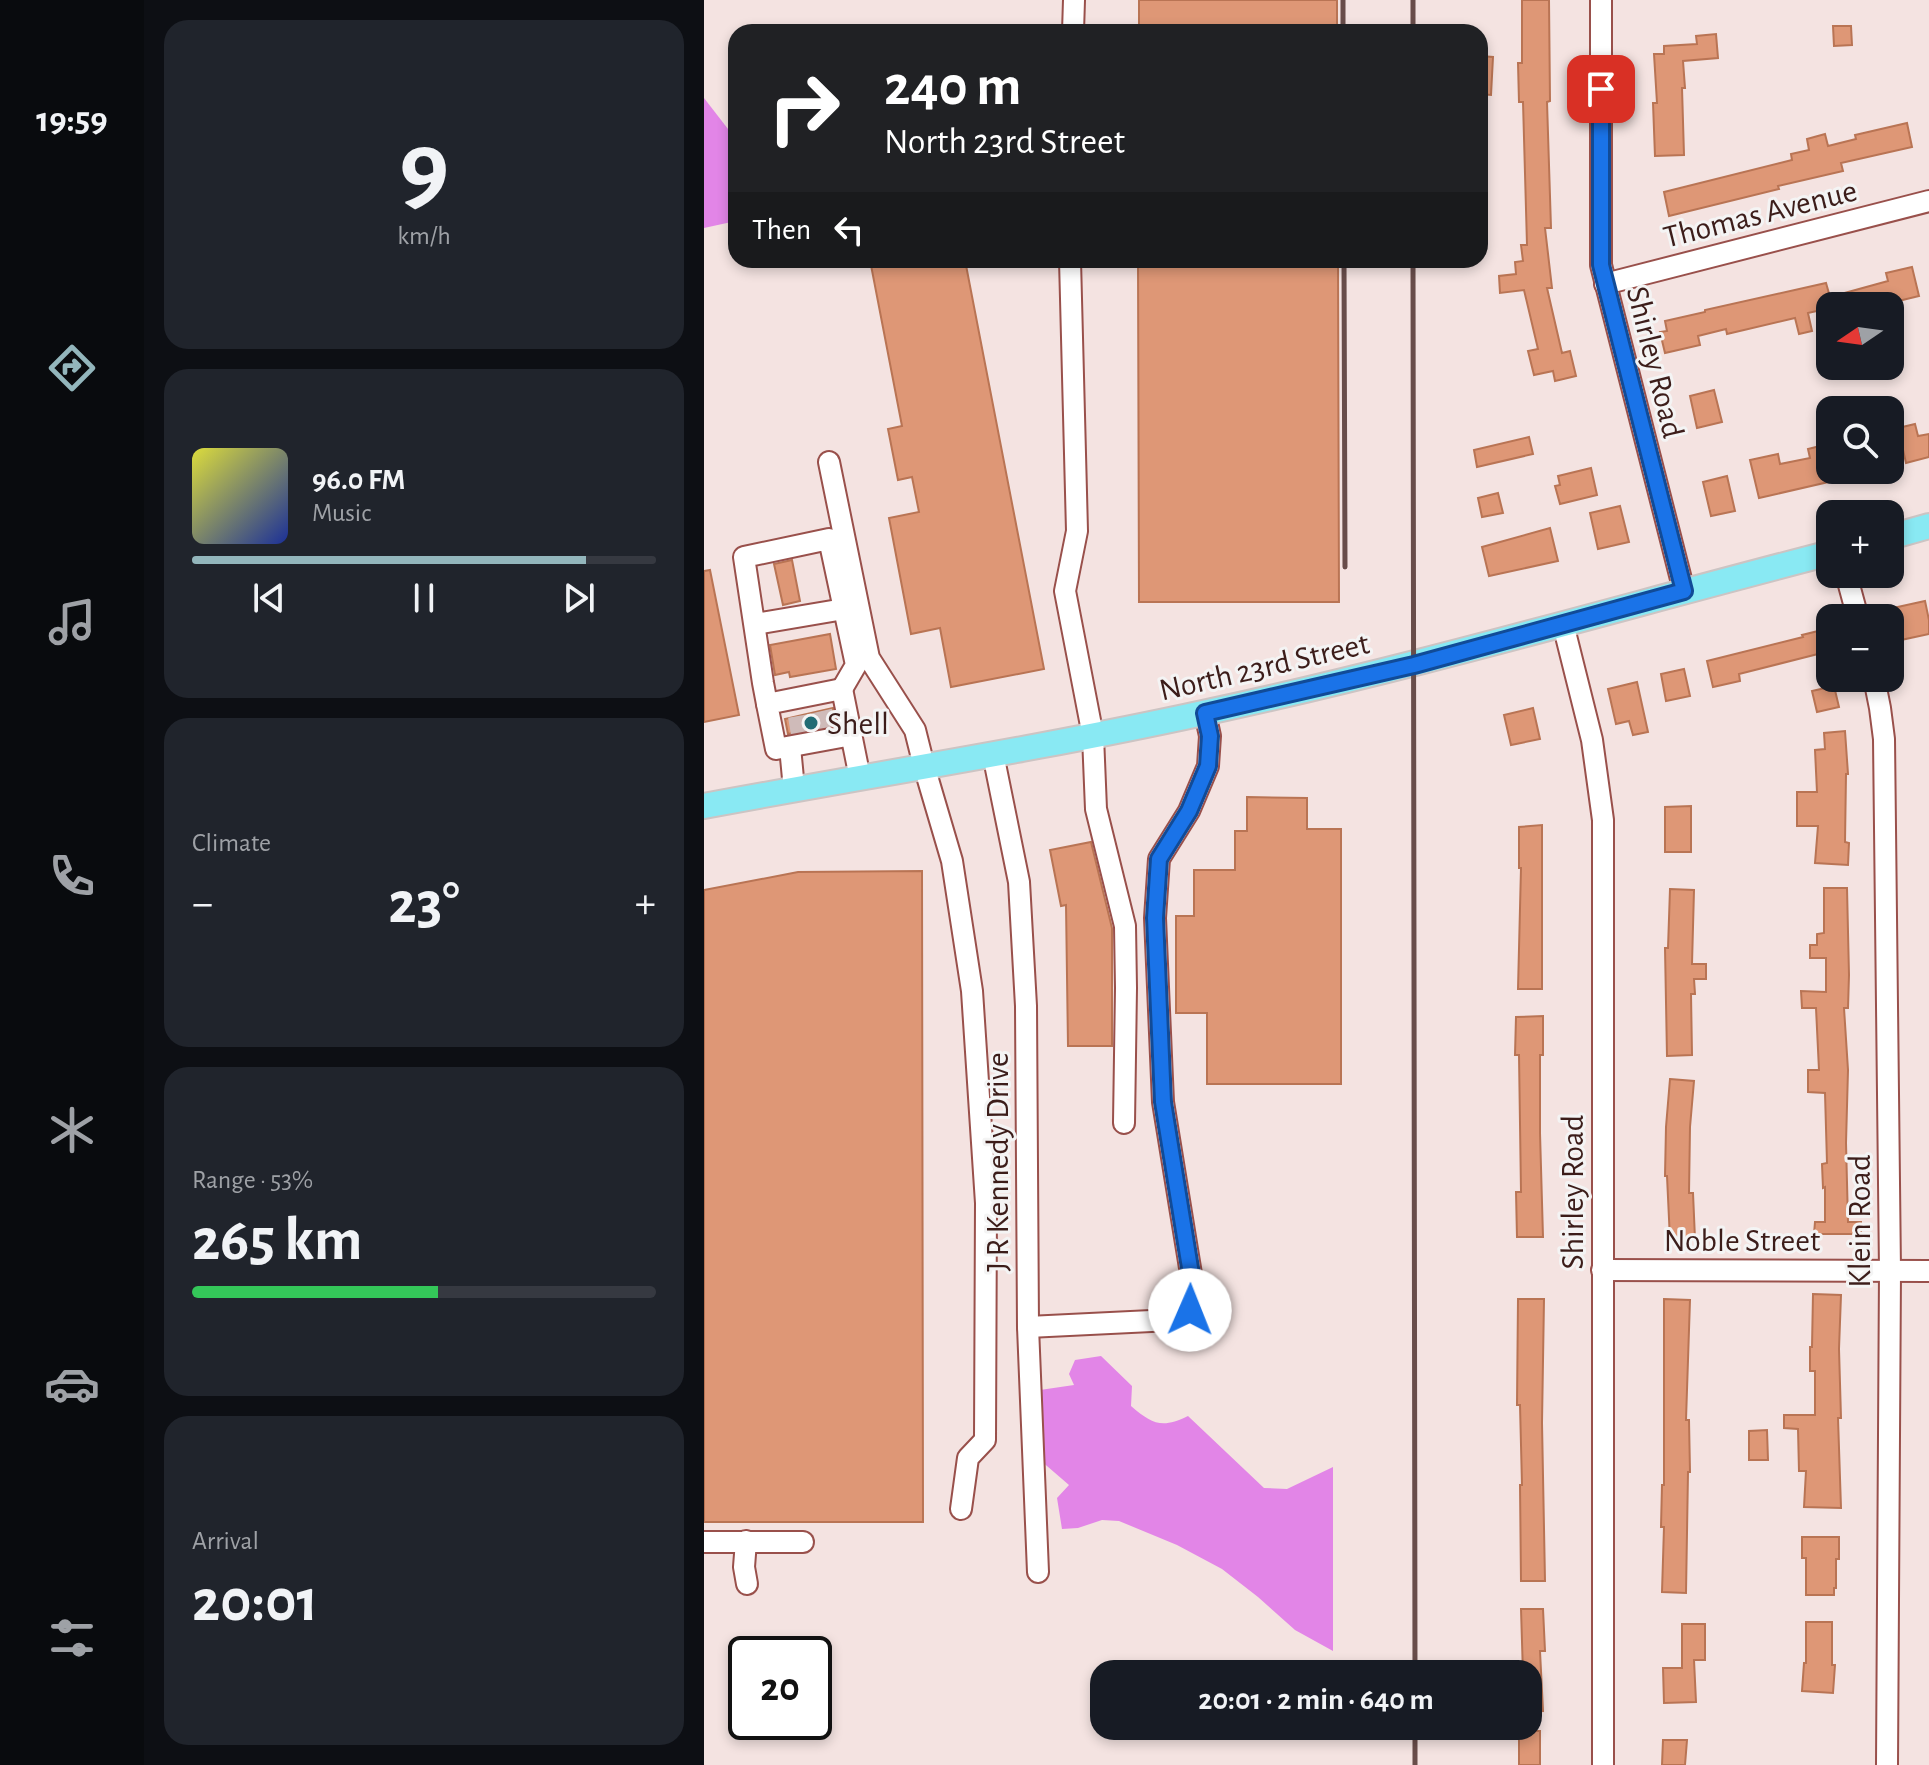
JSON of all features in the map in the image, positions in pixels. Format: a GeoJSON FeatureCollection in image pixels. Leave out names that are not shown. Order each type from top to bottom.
{"type":"FeatureCollection","features":[{"type":"Feature","properties":{"kind":"main road"},"geometry":{"type":"LineString","coordinates":[[1904,533],[1929,526]]}},
{"type":"Feature","properties":{"kind":"main road","name":"North 23rd Street"},"geometry":{"type":"LineString","coordinates":[[704,806],[1205,713],[1414,665],[1816,557]]}},
{"type":"Feature","properties":{"kind":"street"},"geometry":{"type":"LineString","coordinates":[[1073,24],[1074,0]]}},
{"type":"Feature","properties":{"kind":"street","name":"Shirley Road"},"geometry":{"type":"LineString","coordinates":[[1601,0],[1601,265],[1684,591]]}},
{"type":"Feature","properties":{"kind":"street","name":"Thomas Avenue"},"geometry":{"type":"LineString","coordinates":[[1605,284],[1929,201]]}},
{"type":"Feature","properties":{"kind":"street"},"geometry":{"type":"LineString","coordinates":[[1070,268],[1077,531],[1065,591],[1093,736],[1096,809],[1125,926],[1124,1123]]}},
{"type":"Feature","properties":{"kind":"street"},"geometry":{"type":"LineString","coordinates":[[829,462],[869,658],[915,730],[952,861],[972,991],[986,1203],[985,1440],[968,1458],[961,1509]]}},
{"type":"Feature","properties":{"kind":"street"},"geometry":{"type":"LineString","coordinates":[[829,539],[844,609],[856,665],[824,718],[797,728],[776,749],[744,557],[829,539]]}},
{"type":"Feature","properties":{"kind":"street"},"geometry":{"type":"LineString","coordinates":[[755,624],[844,609]]}},
{"type":"Feature","properties":{"kind":"street","name":"Shirley Road"},"geometry":{"type":"LineString","coordinates":[[1563,624],[1592,740],[1603,820],[1603,1765]]}},
{"type":"Feature","properties":{"kind":"street"},"geometry":{"type":"LineString","coordinates":[[842,689],[860,778]]}},
{"type":"Feature","properties":{"kind":"street","name":"Klein Road"},"geometry":{"type":"LineString","coordinates":[[1877,692],[1884,739],[1890,1271],[1887,1765]]}},
{"type":"Feature","properties":{"kind":"street"},"geometry":{"type":"LineString","coordinates":[[767,704],[797,728]]}},
{"type":"Feature","properties":{"kind":"street"},"geometry":{"type":"LineString","coordinates":[[1028,1327],[1172,1320],[1190,1310],[1191,1274],[1163,1102],[1155,918],[1159,859],[1189,811],[1208,766],[1210,736],[1205,713]]}},
{"type":"Feature","properties":{"kind":"street"},"geometry":{"type":"LineString","coordinates":[[797,728],[824,718]]}},
{"type":"Feature","properties":{"kind":"street"},"geometry":{"type":"LineString","coordinates":[[824,718],[852,735]]}},
{"type":"Feature","properties":{"kind":"street"},"geometry":{"type":"LineString","coordinates":[[794,789],[797,728]]}},
{"type":"Feature","properties":{"kind":"street","name":"J R Kennedy Drive"},"geometry":{"type":"LineString","coordinates":[[993,754],[1019,882],[1026,1006],[1028,1327],[1038,1572]]}},
{"type":"Feature","properties":{"kind":"street","name":"Noble Street"},"geometry":{"type":"LineString","coordinates":[[1602,1270],[1929,1271]]}},
{"type":"Feature","properties":{"kind":"street"},"geometry":{"type":"LineString","coordinates":[[746,1541],[744,1567],[747,1584]]}},
{"type":"Feature","properties":{"kind":"street"},"geometry":{"type":"LineString","coordinates":[[704,1542],[803,1542]]}},
{"type":"Feature","properties":{"kind":"shaded area"},"geometry":{"type":"Polygon","coordinates":[[[704,98],[728,129],[728,223],[704,228],[704,98]]]}},
{"type":"Feature","properties":{"kind":"shaded area"},"geometry":{"type":"Polygon","coordinates":[[[1101,1356],[1132,1386],[1131,1406],[1138,1412],[1158,1423],[1188,1416],[1264,1488],[1287,1489],[1333,1467],[1333,1651],[1295,1630],[1222,1569],[1177,1545],[1119,1521],[1102,1520],[1078,1528],[1062,1529],[1057,1498],[1069,1485],[1040,1460],[1040,1390],[1074,1385],[1069,1374],[1075,1360],[1101,1356]]]}},
{"type":"Feature","properties":{"kind":"building"},"geometry":{"type":"Polygon","coordinates":[[[1139,0],[1337,0],[1337,24],[1139,24],[1139,0]]]}},
{"type":"Feature","properties":{"kind":"building"},"geometry":{"type":"Polygon","coordinates":[[[1522,0],[1549,0],[1550,101],[1547,102],[1551,228],[1545,228],[1552,288],[1547,288],[1562,353],[1570,351],[1576,376],[1555,381],[1553,371],[1534,375],[1528,351],[1538,349],[1524,290],[1500,293],[1499,276],[1516,274],[1515,262],[1523,261],[1521,245],[1527,245],[1523,102],[1519,102],[1518,63],[1522,63],[1522,0]]]}},
{"type":"Feature","properties":{"kind":"building"},"geometry":{"type":"Polygon","coordinates":[[[1833,26],[1851,26],[1852,45],[1834,46],[1833,26]]]}},
{"type":"Feature","properties":{"kind":"building"},"geometry":{"type":"Polygon","coordinates":[[[1716,34],[1718,58],[1683,61],[1684,155],[1655,156],[1653,103],[1657,103],[1654,54],[1664,54],[1664,46],[1697,44],[1696,36],[1716,34]]]}},
{"type":"Feature","properties":{"kind":"building"},"geometry":{"type":"Polygon","coordinates":[[[1488,57],[1493,57],[1491,95],[1488,95],[1488,57]]]}},
{"type":"Feature","properties":{"kind":"building"},"geometry":{"type":"Polygon","coordinates":[[[1907,123],[1912,147],[1841,163],[1843,171],[1669,216],[1664,192],[1792,160],[1791,154],[1809,150],[1807,139],[1825,134],[1828,146],[1856,139],[1855,135],[1907,123]]]}},
{"type":"Feature","properties":{"kind":"building"},"geometry":{"type":"Polygon","coordinates":[[[1912,267],[1919,296],[1904,300],[1904,292],[1848,292],[1888,281],[1886,273],[1912,267]]]}},
{"type":"Feature","properties":{"kind":"building"},"geometry":{"type":"Polygon","coordinates":[[[872,268],[967,268],[1044,669],[951,687],[940,628],[911,634],[889,518],[919,512],[912,477],[898,480],[888,429],[902,426],[872,268]]]}},
{"type":"Feature","properties":{"kind":"building"},"geometry":{"type":"Polygon","coordinates":[[[1138,268],[1338,268],[1339,602],[1139,602],[1138,268]]]}},
{"type":"Feature","properties":{"kind":"building"},"geometry":{"type":"Polygon","coordinates":[[[1826,283],[1829,292],[1816,292],[1816,311],[1808,313],[1812,331],[1799,334],[1795,318],[1727,334],[1726,329],[1698,336],[1700,345],[1665,353],[1660,332],[1667,331],[1665,321],[1826,283]]]}},
{"type":"Feature","properties":{"kind":"building"},"geometry":{"type":"Polygon","coordinates":[[[1714,390],[1722,422],[1697,428],[1690,396],[1714,390]]]}},
{"type":"Feature","properties":{"kind":"building"},"geometry":{"type":"Polygon","coordinates":[[[1915,424],[1918,436],[1929,434],[1929,457],[1906,463],[1904,427],[1915,424]]]}},
{"type":"Feature","properties":{"kind":"building"},"geometry":{"type":"Polygon","coordinates":[[[1529,437],[1533,454],[1477,467],[1474,450],[1529,437]]]}},
{"type":"Feature","properties":{"kind":"building"},"geometry":{"type":"Polygon","coordinates":[[[1816,447],[1816,484],[1820,484],[1759,498],[1750,460],[1778,454],[1780,464],[1810,458],[1808,449],[1816,447]]]}},
{"type":"Feature","properties":{"kind":"building"},"geometry":{"type":"Polygon","coordinates":[[[1591,468],[1597,495],[1560,504],[1555,486],[1560,485],[1558,476],[1591,468]]]}},
{"type":"Feature","properties":{"kind":"building"},"geometry":{"type":"Polygon","coordinates":[[[1727,476],[1735,511],[1711,516],[1703,482],[1727,476]]]}},
{"type":"Feature","properties":{"kind":"building"},"geometry":{"type":"Polygon","coordinates":[[[1498,493],[1503,513],[1482,517],[1478,498],[1498,493]]]}},
{"type":"Feature","properties":{"kind":"building"},"geometry":{"type":"Polygon","coordinates":[[[1620,506],[1629,542],[1598,549],[1590,513],[1620,506]]]}},
{"type":"Feature","properties":{"kind":"building"},"geometry":{"type":"Polygon","coordinates":[[[1550,528],[1558,561],[1489,576],[1482,547],[1550,528]]]}},
{"type":"Feature","properties":{"kind":"building"},"geometry":{"type":"Polygon","coordinates":[[[792,560],[800,601],[783,605],[774,564],[792,560]]]}},
{"type":"Feature","properties":{"kind":"building"},"geometry":{"type":"Polygon","coordinates":[[[710,570],[739,715],[704,722],[704,571],[710,570]]]}},
{"type":"Feature","properties":{"kind":"building"},"geometry":{"type":"Polygon","coordinates":[[[1925,601],[1929,634],[1904,639],[1904,606],[1925,601]]]}},
{"type":"Feature","properties":{"kind":"building"},"geometry":{"type":"Polygon","coordinates":[[[1816,632],[1816,655],[1739,674],[1740,681],[1713,687],[1707,661],[1816,632]]]}},
{"type":"Feature","properties":{"kind":"building"},"geometry":{"type":"Polygon","coordinates":[[[830,634],[836,669],[790,677],[789,672],[775,675],[770,645],[830,634]]]}},
{"type":"Feature","properties":{"kind":"building"},"geometry":{"type":"Polygon","coordinates":[[[1684,669],[1690,696],[1666,701],[1661,674],[1684,669]]]}},
{"type":"Feature","properties":{"kind":"building"},"geometry":{"type":"Polygon","coordinates":[[[1637,682],[1648,732],[1633,735],[1629,721],[1616,724],[1608,689],[1637,682]]]}},
{"type":"Feature","properties":{"kind":"building"},"geometry":{"type":"Polygon","coordinates":[[[1812,691],[1835,692],[1839,707],[1817,712],[1812,691]]]}},
{"type":"Feature","properties":{"kind":"building"},"geometry":{"type":"Polygon","coordinates":[[[833,708],[836,725],[788,734],[785,719],[833,708]]]}},
{"type":"Feature","properties":{"kind":"building"},"geometry":{"type":"Polygon","coordinates":[[[1533,708],[1540,739],[1511,745],[1504,715],[1533,708]]]}},
{"type":"Feature","properties":{"kind":"building"},"geometry":{"type":"Polygon","coordinates":[[[1845,731],[1848,774],[1845,842],[1849,843],[1848,865],[1815,863],[1818,826],[1797,826],[1797,792],[1817,792],[1815,750],[1825,749],[1824,733],[1845,731]]]}},
{"type":"Feature","properties":{"kind":"building"},"geometry":{"type":"Polygon","coordinates":[[[1247,797],[1307,798],[1307,829],[1341,829],[1341,1084],[1207,1084],[1207,1013],[1176,1013],[1176,916],[1194,916],[1194,870],[1235,870],[1235,831],[1247,831],[1247,797]]]}},
{"type":"Feature","properties":{"kind":"building"},"geometry":{"type":"Polygon","coordinates":[[[1691,806],[1691,852],[1665,852],[1665,807],[1691,806]]]}},
{"type":"Feature","properties":{"kind":"building"},"geometry":{"type":"Polygon","coordinates":[[[1542,825],[1542,989],[1518,989],[1519,827],[1542,825]]]}},
{"type":"Feature","properties":{"kind":"building"},"geometry":{"type":"Polygon","coordinates":[[[1091,842],[1112,928],[1112,1046],[1068,1046],[1066,905],[1061,906],[1050,850],[1091,842]]]}},
{"type":"Feature","properties":{"kind":"building"},"geometry":{"type":"Polygon","coordinates":[[[922,871],[923,1522],[704,1522],[704,890],[798,872],[922,871]]]}},
{"type":"Feature","properties":{"kind":"building"},"geometry":{"type":"Polygon","coordinates":[[[1824,888],[1847,888],[1849,975],[1848,1008],[1844,1008],[1848,1070],[1848,1222],[1861,1222],[1861,1234],[1814,1234],[1815,1222],[1825,1222],[1822,1164],[1827,1163],[1825,1093],[1808,1092],[1808,1070],[1819,1070],[1816,1008],[1802,1008],[1801,991],[1826,992],[1826,958],[1810,958],[1810,945],[1817,945],[1817,934],[1824,933],[1824,888]]]}},
{"type":"Feature","properties":{"kind":"building"},"geometry":{"type":"Polygon","coordinates":[[[1670,889],[1694,890],[1692,964],[1706,964],[1706,979],[1694,979],[1695,994],[1691,994],[1692,1055],[1667,1056],[1665,948],[1668,948],[1670,889]]]}},
{"type":"Feature","properties":{"kind":"building"},"geometry":{"type":"Polygon","coordinates":[[[1543,1016],[1540,1133],[1543,1237],[1517,1237],[1516,1192],[1521,1192],[1516,1017],[1543,1016]]]}},
{"type":"Feature","properties":{"kind":"building"},"geometry":{"type":"Polygon","coordinates":[[[1670,1079],[1694,1081],[1689,1193],[1693,1193],[1695,1239],[1670,1240],[1665,1176],[1670,1079]]]}},
{"type":"Feature","properties":{"kind":"building"},"geometry":{"type":"Polygon","coordinates":[[[1813,1294],[1841,1295],[1841,1418],[1838,1418],[1841,1508],[1804,1507],[1806,1471],[1799,1471],[1798,1429],[1784,1428],[1784,1415],[1815,1415],[1815,1371],[1810,1371],[1813,1294]]]}},
{"type":"Feature","properties":{"kind":"building"},"geometry":{"type":"Polygon","coordinates":[[[1518,1299],[1544,1299],[1542,1423],[1545,1581],[1521,1581],[1518,1299]]]}},
{"type":"Feature","properties":{"kind":"building"},"geometry":{"type":"Polygon","coordinates":[[[1664,1299],[1690,1300],[1686,1593],[1662,1592],[1664,1299]]]}},
{"type":"Feature","properties":{"kind":"building"},"geometry":{"type":"Polygon","coordinates":[[[1767,1430],[1768,1460],[1749,1460],[1749,1431],[1767,1430]]]}},
{"type":"Feature","properties":{"kind":"building"},"geometry":{"type":"Polygon","coordinates":[[[1802,1537],[1839,1537],[1834,1595],[1806,1595],[1806,1558],[1802,1558],[1802,1537]]]}},
{"type":"Feature","properties":{"kind":"building"},"geometry":{"type":"Polygon","coordinates":[[[1521,1609],[1543,1609],[1545,1651],[1540,1651],[1540,1660],[1523,1660],[1521,1609]]]}},
{"type":"Feature","properties":{"kind":"building"},"geometry":{"type":"Polygon","coordinates":[[[1806,1622],[1832,1622],[1833,1693],[1802,1691],[1806,1622]]]}},
{"type":"Feature","properties":{"kind":"building"},"geometry":{"type":"Polygon","coordinates":[[[1682,1624],[1705,1624],[1705,1660],[1694,1660],[1696,1702],[1664,1703],[1663,1668],[1682,1668],[1682,1624]]]}},
{"type":"Feature","properties":{"kind":"building"},"geometry":{"type":"Polygon","coordinates":[[[1519,1740],[1540,1740],[1540,1765],[1519,1765],[1519,1740]]]}},
{"type":"Feature","properties":{"kind":"building"},"geometry":{"type":"Polygon","coordinates":[[[1663,1740],[1687,1740],[1685,1765],[1662,1765],[1663,1740]]]}},
{"type":"Feature","properties":{"kind":"tunnel"},"geometry":{"type":"LineString","coordinates":[[822,711],[826,729]]}},
{"type":"Feature","properties":{"kind":"tunnel"},"geometry":{"type":"LineString","coordinates":[[798,716],[801,734]]}},
{"type":"Feature","properties":{"kind":"railway"},"geometry":{"type":"LineString","coordinates":[[1343,0],[1343,24]]}},
{"type":"Feature","properties":{"kind":"railway"},"geometry":{"type":"LineString","coordinates":[[1413,0],[1413,24]]}},
{"type":"Feature","properties":{"kind":"railway"},"geometry":{"type":"LineString","coordinates":[[1344,268],[1345,567]]}},
{"type":"Feature","properties":{"kind":"railway"},"geometry":{"type":"LineString","coordinates":[[1413,268],[1415,1660]]}},
{"type":"Feature","properties":{"kind":"railway"},"geometry":{"type":"LineString","coordinates":[[1415,1740],[1415,1765]]}},
{"type":"Feature","properties":{"kind":"place","name":"Shell"},"geometry":{"type":"Point","coordinates":[811,723]}},
{"type":"Feature","properties":{"kind":"route"},"geometry":{"type":"LineString","coordinates":[[1190,1310],[1191,1274],[1163,1102],[1155,918],[1159,859],[1189,811],[1208,766],[1210,736],[1205,713],[1414,665],[1684,591],[1601,265],[1601,89]]}}]}
